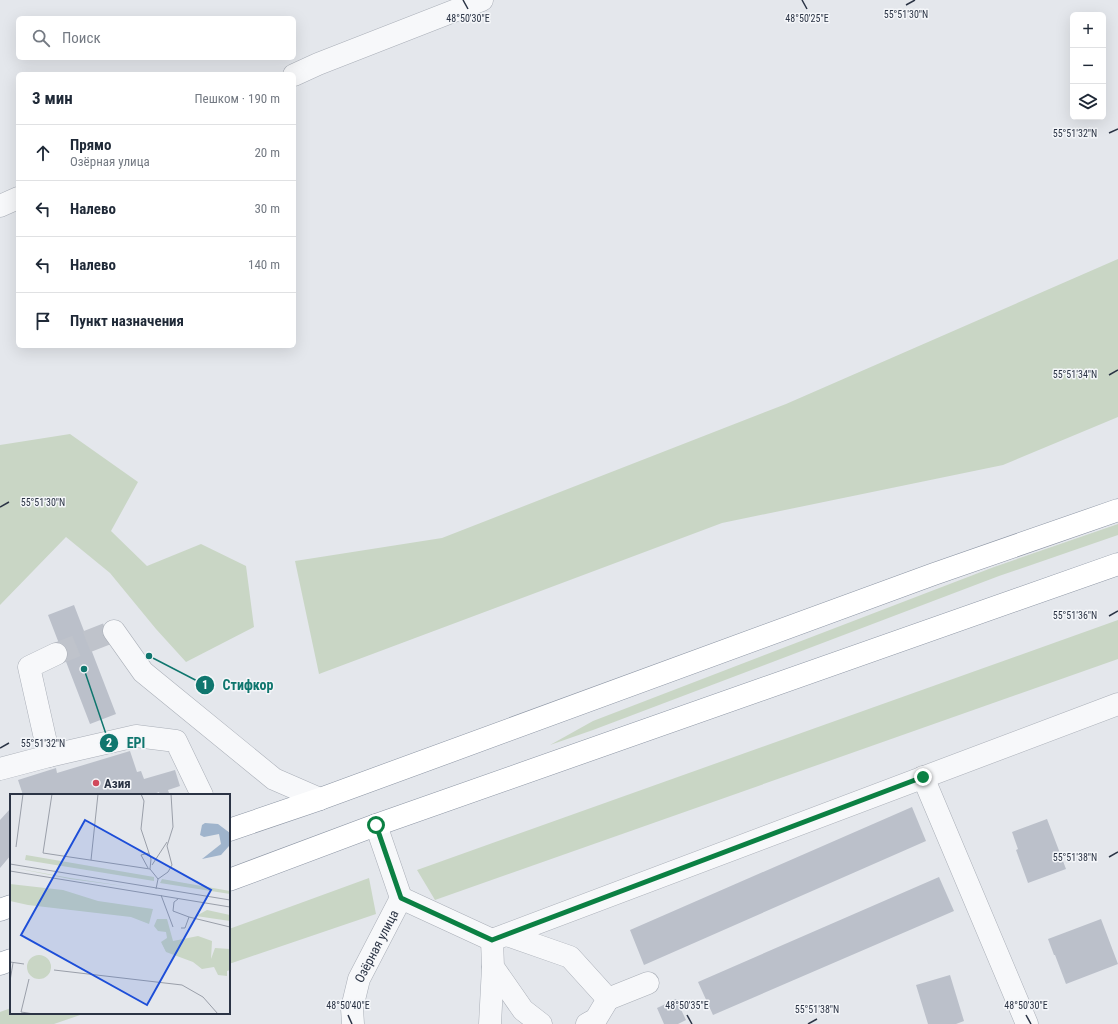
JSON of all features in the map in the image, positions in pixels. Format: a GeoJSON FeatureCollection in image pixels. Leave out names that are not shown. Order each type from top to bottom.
{"type":"FeatureCollection","features":[{"type":"Feature","properties":{"kind":"highway"},"geometry":{"type":"LineString","coordinates":[[230,830],[320,799],[919,580],[1118,510]]}},
{"type":"Feature","properties":{"kind":"highway"},"geometry":{"type":"LineString","coordinates":[[230,880],[376,825],[1118,564]]}},
{"type":"Feature","properties":{"kind":"highway"},"geometry":{"type":"LineString","coordinates":[[0,910],[10,906]]}},
{"type":"Feature","properties":{"kind":"highway"},"geometry":{"type":"LineString","coordinates":[[0,964],[10,960]]}},
{"type":"Feature","properties":{"kind":"street"},"geometry":{"type":"LineString","coordinates":[[296,73],[482,0]]}},
{"type":"Feature","properties":{"kind":"street"},"geometry":{"type":"LineString","coordinates":[[0,206],[16,199]]}},
{"type":"Feature","properties":{"kind":"street"},"geometry":{"type":"LineString","coordinates":[[114,631],[143,672],[274,779],[320,799]]}},
{"type":"Feature","properties":{"kind":"street"},"geometry":{"type":"LineString","coordinates":[[49,756],[29,667],[56,654]]}},
{"type":"Feature","properties":{"kind":"street"},"geometry":{"type":"LineString","coordinates":[[499,937],[1118,704]]}},
{"type":"Feature","properties":{"kind":"street"},"geometry":{"type":"LineString","coordinates":[[0,769],[136,736],[176,741],[202,794]]}},
{"type":"Feature","properties":{"kind":"street"},"geometry":{"type":"LineString","coordinates":[[923,777],[1027,1024]]}},
{"type":"Feature","properties":{"kind":"street","name":"Озёрная улица"},"geometry":{"type":"LineString","coordinates":[[353,1024],[352,1008],[359,979],[401,898],[376,825]]}},
{"type":"Feature","properties":{"kind":"street"},"geometry":{"type":"LineString","coordinates":[[401,898],[499,937],[570,958],[608,999]]}},
{"type":"Feature","properties":{"kind":"street"},"geometry":{"type":"LineString","coordinates":[[490,1024],[493,967],[499,937]]}},
{"type":"Feature","properties":{"kind":"street"},"geometry":{"type":"LineString","coordinates":[[493,967],[523,1010],[541,1024]]}},
{"type":"Feature","properties":{"kind":"street"},"geometry":{"type":"LineString","coordinates":[[588,1024],[596,1019],[608,999],[648,983]]}},
{"type":"Feature","properties":{"kind":"green space"},"geometry":{"type":"Polygon","coordinates":[[[1118,259],[1118,417],[1003,465],[722,523],[319,674],[295,561],[442,538],[786,404],[1118,259]]]}},
{"type":"Feature","properties":{"kind":"green space"},"geometry":{"type":"Polygon","coordinates":[[[70,434],[138,482],[111,531],[147,566],[201,544],[246,566],[254,627],[186,662],[156,629],[110,573],[66,537],[0,605],[0,445],[70,434]]]}},
{"type":"Feature","properties":{"kind":"green space"},"geometry":{"type":"Polygon","coordinates":[[[1118,524],[1118,535],[999,576],[550,745],[593,721],[994,567],[1118,524]]]}},
{"type":"Feature","properties":{"kind":"green space"},"geometry":{"type":"Polygon","coordinates":[[[1118,620],[1118,659],[435,900],[417,870],[1118,620]]]}},
{"type":"Feature","properties":{"kind":"green space"},"geometry":{"type":"Polygon","coordinates":[[[369,878],[376,914],[230,964],[230,929],[369,878]]]}},
{"type":"Feature","properties":{"kind":"green space"},"geometry":{"type":"Polygon","coordinates":[[[10,1008],[10,1014],[83,1014],[54,1024],[0,1024],[0,1012],[10,1008]]]}},
{"type":"Feature","properties":{"kind":"building"},"geometry":{"type":"Polygon","coordinates":[[[74,605],[116,714],[90,724],[48,615],[74,605]]]}},
{"type":"Feature","properties":{"kind":"building"},"geometry":{"type":"Polygon","coordinates":[[[130,751],[137,772],[141,771],[144,779],[175,770],[180,786],[168,790],[169,793],[166,794],[160,794],[159,792],[154,794],[23,794],[18,780],[56,768],[57,773],[130,751]]]}},
{"type":"Feature","properties":{"kind":"building"},"geometry":{"type":"Polygon","coordinates":[[[912,807],[926,841],[644,965],[630,930],[912,807]]]}},
{"type":"Feature","properties":{"kind":"building"},"geometry":{"type":"Polygon","coordinates":[[[10,809],[10,856],[0,868],[0,820],[10,809]]]}},
{"type":"Feature","properties":{"kind":"building"},"geometry":{"type":"Polygon","coordinates":[[[1047,819],[1066,869],[1028,883],[1016,850],[1018,849],[1012,832],[1047,819]]]}},
{"type":"Feature","properties":{"kind":"building"},"geometry":{"type":"Polygon","coordinates":[[[939,877],[954,911],[713,1015],[698,982],[939,877]]]}},
{"type":"Feature","properties":{"kind":"building"},"geometry":{"type":"Polygon","coordinates":[[[1101,919],[1118,964],[1066,984],[1048,939],[1101,919]]]}},
{"type":"Feature","properties":{"kind":"building"},"geometry":{"type":"Polygon","coordinates":[[[950,975],[964,1021],[956,1024],[928,1024],[916,985],[950,975]]]}},
{"type":"Feature","properties":{"kind":"building"},"geometry":{"type":"Polygon","coordinates":[[[676,999],[686,1020],[678,1024],[664,1024],[657,1008],[676,999]]]}},
{"type":"Feature","properties":{"kind":"tunnel"},"geometry":{"type":"LineString","coordinates":[[56,654],[114,631]]}},
{"type":"Feature","properties":{"kind":"place","name":"Стифкор"},"geometry":{"type":"Point","coordinates":[149,656]}},
{"type":"Feature","properties":{"kind":"place","name":"EPI"},"geometry":{"type":"Point","coordinates":[84,669]}},
{"type":"Feature","properties":{"kind":"place","name":"Азия"},"geometry":{"type":"Point","coordinates":[96,783]}},
{"type":"Feature","properties":{"kind":"route"},"geometry":{"type":"LineString","coordinates":[[376,825],[401,898],[492,940],[923,777]]}}]}
